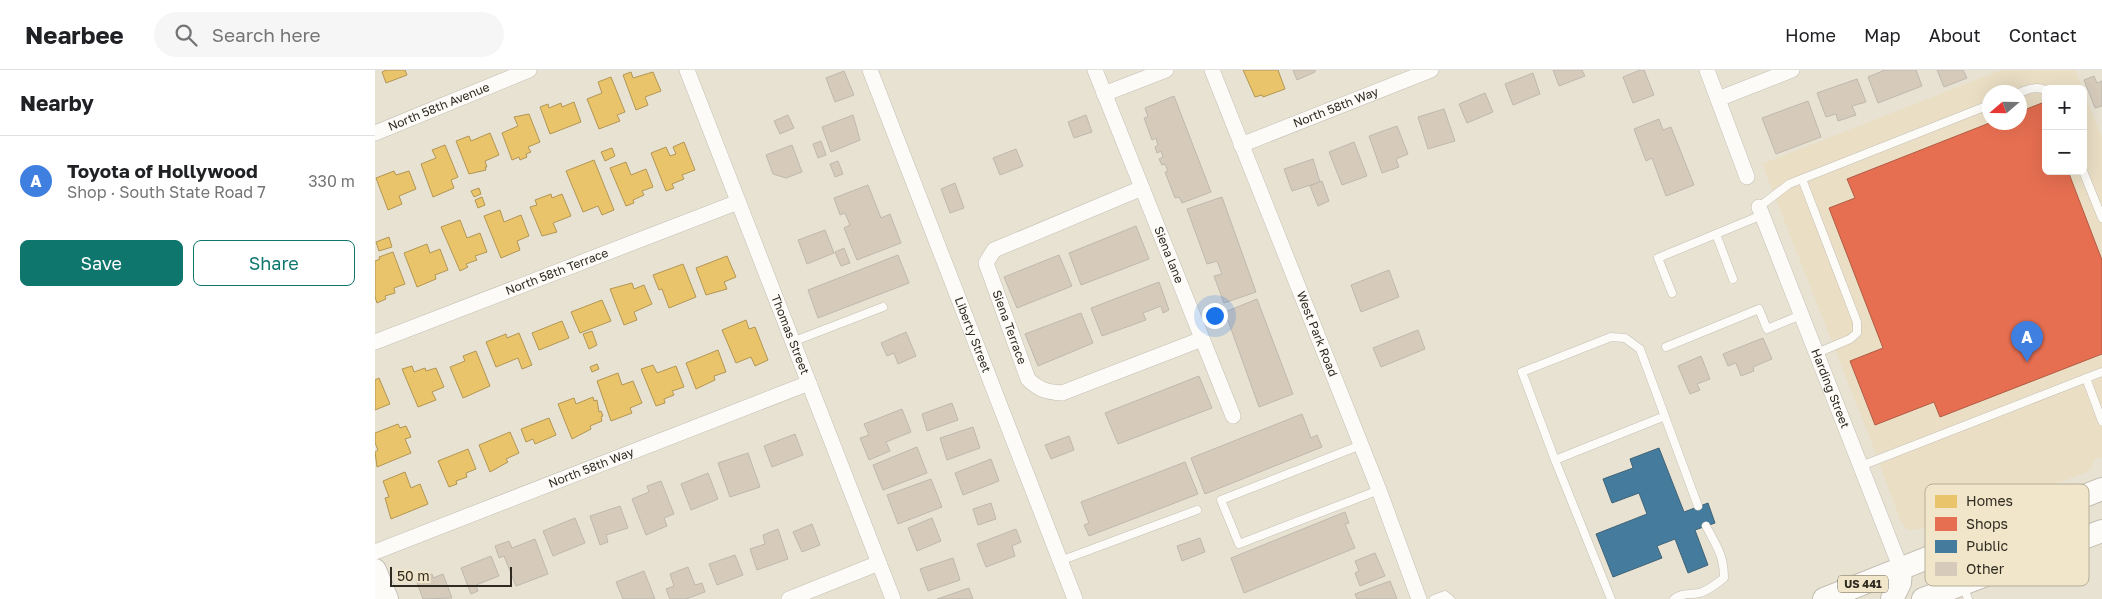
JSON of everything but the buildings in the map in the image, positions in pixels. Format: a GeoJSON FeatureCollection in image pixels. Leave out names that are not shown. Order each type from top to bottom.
{"type":"FeatureCollection","features":[{"type":"Feature","properties":{"kind":"main road","name":"US 441"},"geometry":{"type":"LineString","coordinates":[[2089,493],[2102,488]]}},
{"type":"Feature","properties":{"kind":"main road"},"geometry":{"type":"LineString","coordinates":[[2089,537],[2102,531]]}},
{"type":"Feature","properties":{"kind":"main road","name":"US 441"},"geometry":{"type":"LineString","coordinates":[[1824,599],[1925,559]]}},
{"type":"Feature","properties":{"kind":"main road"},"geometry":{"type":"LineString","coordinates":[[1892,599],[1900,582],[1901,569]]}},
{"type":"Feature","properties":{"kind":"main road"},"geometry":{"type":"LineString","coordinates":[[375,570],[387,599]]}},
{"type":"Feature","properties":{"kind":"main road"},"geometry":{"type":"LineString","coordinates":[[1923,599],[1965,591]]}},
{"type":"Feature","properties":{"kind":"street","name":"North 58th Avenue"},"geometry":{"type":"LineString","coordinates":[[375,133],[529,70]]}},
{"type":"Feature","properties":{"kind":"street","name":"Thomas Street"},"geometry":{"type":"LineString","coordinates":[[687,70],[893,599]]}},
{"type":"Feature","properties":{"kind":"street","name":"Liberty Street"},"geometry":{"type":"LineString","coordinates":[[870,70],[1075,599]]}},
{"type":"Feature","properties":{"kind":"street","name":"Siena lane"},"geometry":{"type":"LineString","coordinates":[[1095,70],[1233,416]]}},
{"type":"Feature","properties":{"kind":"street"},"geometry":{"type":"LineString","coordinates":[[1104,94],[1166,70]]}},
{"type":"Feature","properties":{"kind":"street","name":"West Park Road"},"geometry":{"type":"LineString","coordinates":[[1212,70],[1379,490],[1419,599]]}},
{"type":"Feature","properties":{"kind":"street","name":"North 58th Way"},"geometry":{"type":"LineString","coordinates":[[1241,145],[1431,70]]}},
{"type":"Feature","properties":{"kind":"street"},"geometry":{"type":"LineString","coordinates":[[1707,70],[1747,177]]}},
{"type":"Feature","properties":{"kind":"street"},"geometry":{"type":"LineString","coordinates":[[1718,99],[1792,70]]}},
{"type":"Feature","properties":{"kind":"street","name":"Siena Terrace"},"geometry":{"type":"LineString","coordinates":[[1142,188],[994,250],[986,263],[1029,379],[1037,388],[1049,392],[1062,393],[1203,339]]}},
{"type":"Feature","properties":{"kind":"street","name":"North 58th Terrace"},"geometry":{"type":"LineString","coordinates":[[375,342],[738,202]]}},
{"type":"Feature","properties":{"kind":"street","name":"Harding Street"},"geometry":{"type":"LineString","coordinates":[[1760,211],[1901,569]]}},
{"type":"Feature","properties":{"kind":"street","name":"North 58th Way"},"geometry":{"type":"LineString","coordinates":[[375,552],[809,383]]}},
{"type":"Feature","properties":{"kind":"street"},"geometry":{"type":"LineString","coordinates":[[789,599],[879,563]]}},
{"type":"Feature","properties":{"kind":"lane"},"geometry":{"type":"LineString","coordinates":[[2027,90],[2042,89]]}},
{"type":"Feature","properties":{"kind":"lane"},"geometry":{"type":"LineString","coordinates":[[1672,293],[1658,258],[1715,234],[1760,211],[1779,191],[1802,179],[1982,108]]}},
{"type":"Feature","properties":{"kind":"lane"},"geometry":{"type":"LineString","coordinates":[[2085,175],[2102,218]]}},
{"type":"Feature","properties":{"kind":"lane"},"geometry":{"type":"LineString","coordinates":[[1802,179],[1857,322],[1857,332],[1850,340],[1817,353]]}},
{"type":"Feature","properties":{"kind":"lane"},"geometry":{"type":"LineString","coordinates":[[1715,234],[1733,279]]}},
{"type":"Feature","properties":{"kind":"lane"},"geometry":{"type":"LineString","coordinates":[[792,342],[883,307]]}},
{"type":"Feature","properties":{"kind":"lane"},"geometry":{"type":"LineString","coordinates":[[1666,347],[1759,309],[1767,329],[1801,315]]}},
{"type":"Feature","properties":{"kind":"lane"},"geometry":{"type":"LineString","coordinates":[[1611,599],[1522,372],[1611,337],[1625,338],[1640,349],[1698,506]]}},
{"type":"Feature","properties":{"kind":"lane"},"geometry":{"type":"LineString","coordinates":[[1861,466],[2102,372]]}},
{"type":"Feature","properties":{"kind":"lane"},"geometry":{"type":"LineString","coordinates":[[2086,378],[2102,421]]}},
{"type":"Feature","properties":{"kind":"lane"},"geometry":{"type":"LineString","coordinates":[[1555,460],[1665,416]]}},
{"type":"Feature","properties":{"kind":"lane"},"geometry":{"type":"LineString","coordinates":[[1361,446],[1221,500],[1239,544],[1379,490]]}},
{"type":"Feature","properties":{"kind":"lane"},"geometry":{"type":"LineString","coordinates":[[1060,561],[1197,510]]}},
{"type":"Feature","properties":{"kind":"lane"},"geometry":{"type":"LineString","coordinates":[[1679,598],[1700,593],[1713,587],[1724,578],[1724,563],[1706,526]]}},
{"type":"Feature","properties":{"kind":"lane"},"geometry":{"type":"LineString","coordinates":[[1434,599],[1445,595],[1450,599]]}},
{"type":"Feature","properties":{"kind":"shaded area"},"geometry":{"type":"Polygon","coordinates":[[[2001,70],[2075,70],[2081,85],[2042,85],[2042,175],[2087,175],[2087,100],[2102,137],[2102,457],[2095,459],[2091,469],[2087,472],[2056,484],[1925,484],[1925,527],[1908,530],[1900,520],[1873,446],[1762,164],[2001,70]]]}},
{"type":"Feature","properties":{"kind":"place","name":"Toyota of Hollywood"},"geometry":{"type":"Point","coordinates":[2027,362]}}]}
